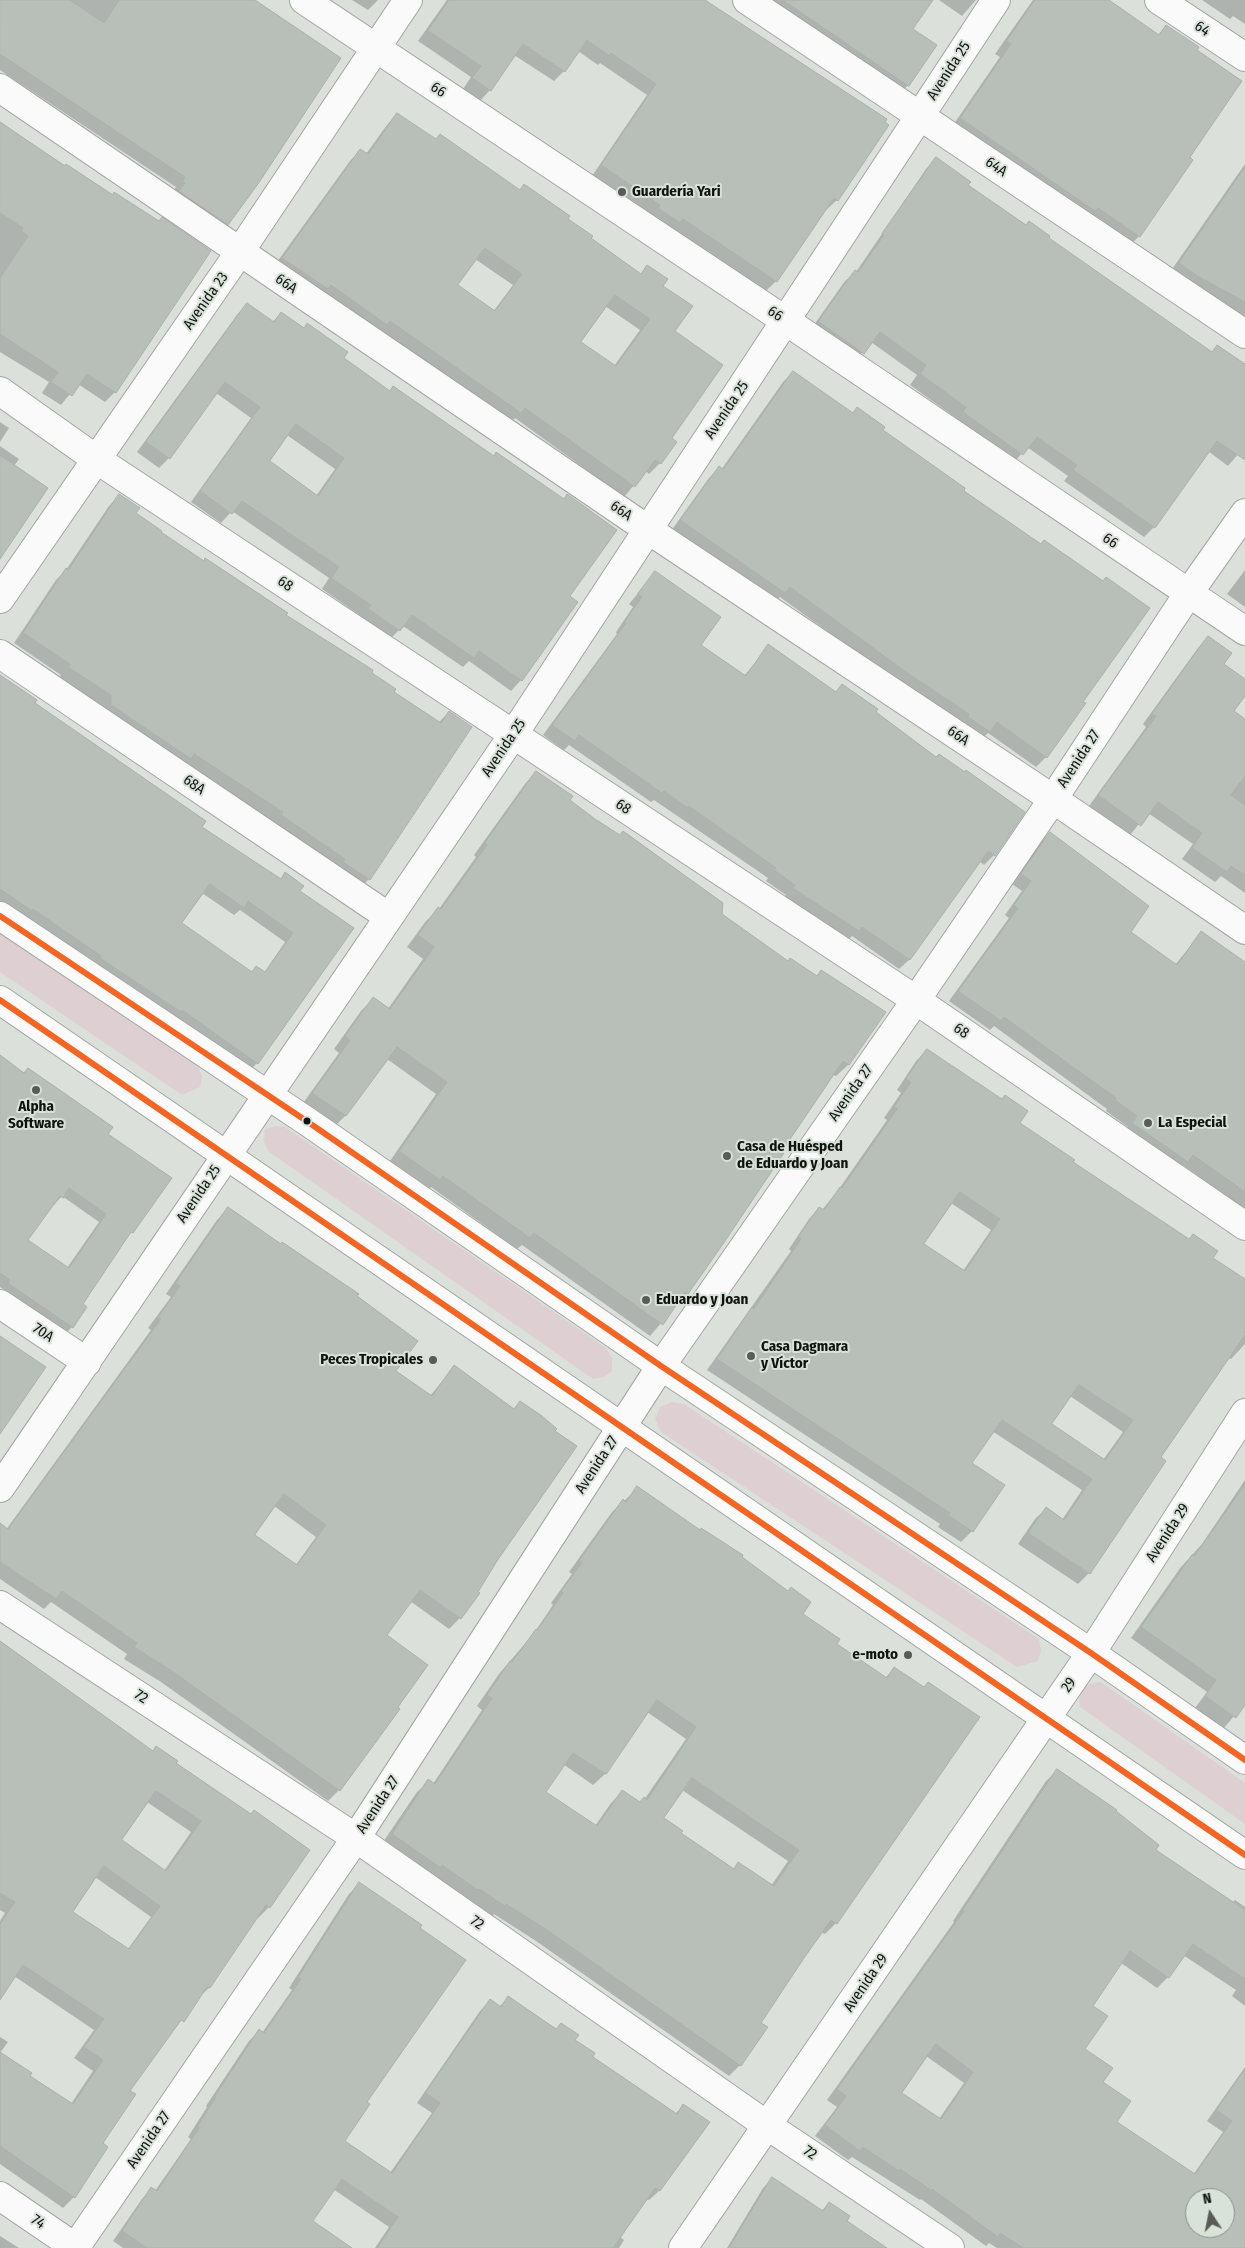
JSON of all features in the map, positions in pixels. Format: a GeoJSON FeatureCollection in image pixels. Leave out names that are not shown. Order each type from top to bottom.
{"type":"FeatureCollection","features":[{"type":"Feature","properties":{"kind":"street","name":"66"},"geometry":{"type":"LineString","coordinates":[[304,0],[1245,631]]}},
{"type":"Feature","properties":{"kind":"street","name":"Avenida 23"},"geometry":{"type":"LineString","coordinates":[[0,599],[239,253],[408,0]]}},
{"type":"Feature","properties":{"kind":"street","name":"64A"},"geometry":{"type":"LineString","coordinates":[[747,0],[1245,334]]}},
{"type":"Feature","properties":{"kind":"street","name":"Avenida 25"},"geometry":{"type":"LineString","coordinates":[[0,1488],[513,735],[996,0]]}},
{"type":"Feature","properties":{"kind":"street","name":"64"},"geometry":{"type":"LineString","coordinates":[[1159,0],[1245,58]]}},
{"type":"Feature","properties":{"kind":"street","name":"66A"},"geometry":{"type":"LineString","coordinates":[[0,88],[239,253],[647,529],[1053,798],[1245,930]]}},
{"type":"Feature","properties":{"kind":"street","name":"68"},"geometry":{"type":"LineString","coordinates":[[0,392],[96,458],[513,735],[916,1000],[1245,1226]]}},
{"type":"Feature","properties":{"kind":"street","name":"Avenida 27"},"geometry":{"type":"LineString","coordinates":[[75,2248],[356,1838],[661,1366],[916,1000],[1188,594],[1245,513]]}},
{"type":"Feature","properties":{"kind":"street","name":"68A"},"geometry":{"type":"LineString","coordinates":[[0,654],[389,916]]}},
{"type":"Feature","properties":{"kind":"street"},"geometry":{"type":"LineString","coordinates":[[0,916],[268,1096],[661,1366],[1091,1653],[1245,1760]]}},
{"type":"Feature","properties":{"kind":"street"},"geometry":{"type":"LineString","coordinates":[[0,1000],[1047,1717],[1245,1855]]}},
{"type":"Feature","properties":{"kind":"street","name":"70A"},"geometry":{"type":"LineString","coordinates":[[0,1304],[87,1362]]}},
{"type":"Feature","properties":{"kind":"street","name":"Avenida 29"},"geometry":{"type":"LineString","coordinates":[[1091,1653],[1245,1414]]}},
{"type":"Feature","properties":{"kind":"street","name":"72"},"geometry":{"type":"LineString","coordinates":[[0,1604],[356,1838],[768,2126],[950,2248]]}},
{"type":"Feature","properties":{"kind":"street","name":"29"},"geometry":{"type":"LineString","coordinates":[[1047,1717],[1091,1653]]}},
{"type":"Feature","properties":{"kind":"street","name":"Avenida 29"},"geometry":{"type":"LineString","coordinates":[[683,2248],[1047,1717]]}},
{"type":"Feature","properties":{"kind":"street","name":"74"},"geometry":{"type":"LineString","coordinates":[[0,2196],[75,2248]]}},
{"type":"Feature","properties":{"kind":"shaded area"},"geometry":{"type":"Polygon","coordinates":[[[0,933],[198,1065],[202,1077],[200,1087],[182,1095],[0,972],[0,933]]]}},
{"type":"Feature","properties":{"kind":"shaded area"},"geometry":{"type":"Polygon","coordinates":[[[275,1126],[285,1127],[606,1348],[612,1358],[612,1371],[604,1377],[593,1379],[268,1151],[264,1142],[265,1129],[275,1126]]]}},
{"type":"Feature","properties":{"kind":"shaded area"},"geometry":{"type":"Polygon","coordinates":[[[672,1402],[684,1404],[1039,1639],[1041,1651],[1038,1661],[1017,1667],[661,1432],[655,1419],[660,1407],[672,1402]]]}},
{"type":"Feature","properties":{"kind":"shaded area"},"geometry":{"type":"Polygon","coordinates":[[[1101,1682],[1245,1783],[1245,1824],[1080,1707],[1079,1701],[1083,1689],[1090,1684],[1101,1682]]]}},
{"type":"Feature","properties":{"kind":"building"},"geometry":{"type":"Polygon","coordinates":[[[0,0],[70,0],[104,23],[119,0],[255,0],[341,58],[258,184],[228,225],[179,191],[185,183],[182,182],[185,177],[0,54],[0,0]]]}},
{"type":"Feature","properties":{"kind":"building"},"geometry":{"type":"Polygon","coordinates":[[[449,0],[705,0],[887,119],[885,122],[889,125],[838,201],[834,198],[777,282],[683,219],[680,223],[658,208],[660,205],[601,165],[656,84],[611,53],[609,56],[587,40],[565,72],[523,44],[491,91],[472,78],[481,66],[428,31],[449,0]]]}},
{"type":"Feature","properties":{"kind":"building"},"geometry":{"type":"Polygon","coordinates":[[[783,0],[933,0],[913,29],[937,45],[909,86],[783,0]]]}},
{"type":"Feature","properties":{"kind":"building"},"geometry":{"type":"Polygon","coordinates":[[[1035,0],[1109,0],[1159,35],[1166,25],[1199,47],[1197,50],[1242,81],[1190,157],[1193,160],[1140,237],[1098,208],[1095,211],[960,118],[1011,44],[1007,41],[1035,0]]]}},
{"type":"Feature","properties":{"kind":"building"},"geometry":{"type":"Polygon","coordinates":[[[397,113],[436,139],[440,134],[520,190],[524,184],[570,216],[568,219],[593,236],[591,238],[641,274],[647,265],[668,279],[663,286],[693,306],[675,331],[723,365],[672,438],[677,442],[661,464],[655,460],[635,487],[525,408],[521,413],[390,321],[387,325],[331,285],[328,289],[282,258],[360,149],[368,154],[397,113]],[[485,248],[458,285],[495,311],[522,274],[485,248]],[[615,295],[581,342],[616,366],[650,319],[615,295]]]}},
{"type":"Feature","properties":{"kind":"building"},"geometry":{"type":"Polygon","coordinates":[[[0,122],[65,166],[66,164],[113,195],[114,192],[159,221],[162,217],[211,251],[116,393],[87,374],[72,396],[51,382],[58,372],[0,334],[0,278],[28,236],[21,231],[23,228],[0,213],[0,122]]]}},
{"type":"Feature","properties":{"kind":"building"},"geometry":{"type":"Polygon","coordinates":[[[936,157],[971,182],[968,185],[1026,225],[1029,221],[1050,236],[1049,238],[1212,352],[1217,345],[1245,364],[1245,460],[1217,441],[1155,528],[1073,470],[1077,465],[1037,437],[1023,455],[999,438],[963,412],[966,407],[920,374],[926,365],[880,332],[864,354],[818,321],[855,270],[858,272],[936,157]]]}},
{"type":"Feature","properties":{"kind":"building"},"geometry":{"type":"Polygon","coordinates":[[[1245,167],[1245,302],[1199,277],[1179,263],[1245,167]]]}},
{"type":"Feature","properties":{"kind":"building"},"geometry":{"type":"Polygon","coordinates":[[[247,303],[274,322],[281,312],[304,328],[307,323],[348,352],[344,358],[390,391],[393,386],[494,456],[496,452],[564,499],[567,494],[617,530],[570,596],[578,602],[522,681],[479,651],[474,658],[412,615],[400,631],[368,609],[371,605],[331,578],[339,567],[242,501],[232,514],[200,491],[260,407],[225,382],[170,459],[146,442],[247,303]],[[296,424],[270,461],[318,496],[344,458],[296,424]]]}},
{"type":"Feature","properties":{"kind":"building"},"geometry":{"type":"Polygon","coordinates":[[[793,371],[853,413],[857,407],[885,427],[883,430],[965,488],[964,491],[1041,544],[1044,540],[1103,581],[1106,577],[1150,608],[1083,702],[1086,703],[1047,758],[997,722],[990,732],[968,717],[969,714],[906,672],[790,587],[785,593],[680,520],[719,466],[723,469],[793,371]]]}},
{"type":"Feature","properties":{"kind":"building"},"geometry":{"type":"Polygon","coordinates":[[[0,455],[48,488],[0,559],[0,455]]]}},
{"type":"Feature","properties":{"kind":"building"},"geometry":{"type":"Polygon","coordinates":[[[119,494],[140,508],[136,513],[161,532],[204,561],[205,558],[288,613],[286,615],[373,670],[372,673],[396,689],[394,692],[441,723],[449,711],[472,727],[370,880],[343,862],[345,859],[281,815],[283,812],[194,754],[191,759],[111,705],[111,695],[68,667],[70,664],[23,633],[66,568],[68,570],[119,494]]]}},
{"type":"Feature","properties":{"kind":"building"},"geometry":{"type":"Polygon","coordinates":[[[655,571],[721,617],[701,645],[746,676],[768,644],[836,692],[842,684],[878,709],[876,712],[936,757],[939,754],[965,772],[966,770],[1025,812],[995,856],[988,851],[910,960],[862,927],[859,931],[793,888],[795,885],[774,870],[776,868],[689,806],[688,808],[664,791],[662,793],[579,735],[575,741],[552,725],[626,623],[624,622],[642,597],[638,594],[655,571]]]}},
{"type":"Feature","properties":{"kind":"building"},"geometry":{"type":"Polygon","coordinates":[[[1208,636],[1232,653],[1224,664],[1245,679],[1245,696],[1234,711],[1245,719],[1245,776],[1231,795],[1245,805],[1245,875],[1231,866],[1227,872],[1192,848],[1202,833],[1158,802],[1141,826],[1098,795],[1156,716],[1152,714],[1208,636]]]}},
{"type":"Feature","properties":{"kind":"building"},"geometry":{"type":"Polygon","coordinates":[[[0,675],[37,700],[35,703],[206,821],[202,827],[281,879],[285,872],[304,886],[300,891],[354,928],[258,1064],[182,1010],[181,1012],[100,958],[101,956],[33,909],[32,911],[0,889],[0,675]],[[210,884],[182,923],[252,972],[256,966],[265,972],[293,933],[248,901],[244,908],[210,884]]]}},
{"type":"Feature","properties":{"kind":"building"},"geometry":{"type":"Polygon","coordinates":[[[536,771],[573,796],[570,800],[595,819],[620,835],[623,831],[723,903],[722,914],[788,961],[790,958],[817,976],[821,970],[886,1012],[849,1065],[843,1061],[782,1151],[784,1153],[723,1244],[688,1294],[685,1292],[663,1325],[534,1233],[530,1238],[443,1176],[440,1180],[399,1151],[447,1082],[397,1047],[346,1116],[312,1093],[350,1040],[345,1036],[373,997],[390,1009],[434,947],[418,935],[438,907],[441,909],[487,845],[485,843],[536,771]]]}},
{"type":"Feature","properties":{"kind":"building"},"geometry":{"type":"Polygon","coordinates":[[[1050,832],[1149,906],[1131,932],[1177,965],[1201,931],[1245,962],[1245,1192],[1193,1155],[1188,1162],[1132,1123],[1137,1116],[1115,1100],[1116,1098],[1004,1017],[1001,1021],[958,991],[1018,908],[1014,905],[1031,881],[1021,874],[1050,832]]]}},
{"type":"Feature","properties":{"kind":"building"},"geometry":{"type":"Polygon","coordinates":[[[927,1049],[1002,1099],[1005,1095],[1028,1111],[1020,1123],[1075,1160],[1073,1162],[1189,1239],[1193,1234],[1218,1251],[1213,1258],[1245,1279],[1245,1335],[1161,1457],[1166,1461],[1090,1574],[1028,1533],[1046,1507],[1064,1520],[1092,1479],[1002,1420],[972,1463],[1005,1485],[973,1532],[948,1515],[950,1513],[717,1359],[752,1307],[754,1309],[801,1239],[798,1237],[819,1207],[824,1210],[840,1187],[842,1188],[897,1109],[894,1107],[911,1082],[906,1079],[927,1049]],[[960,1192],[924,1244],[965,1271],[1000,1219],[960,1192]],[[1079,1385],[1052,1424],[1105,1460],[1133,1420],[1079,1385]]]}},
{"type":"Feature","properties":{"kind":"building"},"geometry":{"type":"Polygon","coordinates":[[[0,1055],[24,1073],[28,1068],[113,1127],[108,1134],[172,1178],[133,1233],[131,1232],[83,1304],[87,1307],[73,1328],[8,1283],[10,1280],[0,1273],[0,1055]],[[69,1188],[63,1198],[60,1196],[28,1240],[69,1268],[106,1214],[69,1188]]]}},
{"type":"Feature","properties":{"kind":"building"},"geometry":{"type":"Polygon","coordinates":[[[228,1207],[281,1244],[282,1242],[359,1294],[357,1296],[418,1341],[396,1371],[432,1396],[454,1365],[514,1409],[520,1401],[542,1416],[557,1429],[555,1431],[577,1446],[497,1561],[478,1592],[480,1593],[461,1619],[420,1590],[387,1635],[428,1665],[398,1707],[400,1709],[340,1791],[172,1671],[134,1647],[137,1643],[62,1591],[56,1599],[0,1562],[0,1523],[8,1529],[161,1319],[158,1317],[180,1286],[176,1283],[228,1207]],[[284,1494],[255,1535],[297,1565],[326,1525],[284,1494]]]}},
{"type":"Feature","properties":{"kind":"building"},"geometry":{"type":"Polygon","coordinates":[[[0,1336],[46,1367],[0,1434],[0,1336]]]}},
{"type":"Feature","properties":{"kind":"building"},"geometry":{"type":"Polygon","coordinates":[[[1245,1485],[1245,1705],[1236,1718],[1205,1696],[1216,1680],[1141,1627],[1245,1485]]]}},
{"type":"Feature","properties":{"kind":"building"},"geometry":{"type":"Polygon","coordinates":[[[637,1486],[700,1530],[701,1528],[743,1555],[742,1557],[788,1591],[791,1587],[811,1602],[803,1614],[840,1639],[837,1644],[887,1678],[894,1667],[924,1687],[928,1682],[980,1717],[837,1924],[831,1920],[804,1958],[761,2023],[768,2027],[741,2066],[547,1930],[506,1904],[505,1906],[478,1890],[442,1865],[441,1868],[392,1834],[428,1779],[435,1784],[492,1698],[487,1695],[510,1661],[512,1662],[537,1630],[563,1593],[561,1591],[582,1563],[579,1561],[623,1499],[626,1502],[637,1486]],[[657,1700],[606,1774],[573,1753],[546,1792],[597,1826],[622,1790],[640,1802],[644,1797],[647,1800],[696,1727],[657,1700]],[[692,1778],[664,1818],[683,1831],[681,1833],[734,1869],[738,1862],[774,1886],[799,1850],[692,1778]]]}},
{"type":"Feature","properties":{"kind":"building"},"geometry":{"type":"Polygon","coordinates":[[[0,1641],[153,1751],[156,1746],[178,1761],[176,1763],[251,1814],[254,1810],[310,1850],[270,1908],[266,1905],[210,1988],[207,1987],[184,2022],[181,2020],[130,2091],[136,2094],[103,2143],[108,2147],[75,2198],[0,2146],[0,2052],[32,2073],[30,2076],[73,2104],[103,2060],[84,2047],[104,2019],[23,1965],[0,2000],[0,1924],[15,1902],[0,1893],[0,1641]],[[156,1791],[122,1840],[166,1871],[201,1821],[156,1791]],[[104,1866],[73,1912],[129,1949],[160,1906],[104,1866]]]}},
{"type":"Feature","properties":{"kind":"building"},"geometry":{"type":"Polygon","coordinates":[[[1057,1769],[1117,1810],[1159,1845],[1156,1850],[1245,1910],[1245,1979],[1193,1944],[1169,1978],[1130,1951],[1093,2006],[1108,2016],[1085,2049],[1113,2068],[1103,2082],[1131,2101],[1117,2122],[1195,2174],[1232,2121],[1216,2110],[1245,2069],[1245,2248],[1023,2248],[1000,2233],[998,2237],[932,2189],[932,2191],[863,2147],[860,2151],[825,2125],[846,2096],[837,2089],[964,1911],[1057,1769]],[[936,2044],[902,2093],[941,2119],[973,2072],[936,2044]]]}},
{"type":"Feature","properties":{"kind":"building"},"geometry":{"type":"Polygon","coordinates":[[[359,1882],[422,1925],[420,1928],[466,1960],[367,2102],[370,2104],[345,2141],[392,2173],[440,2103],[425,2093],[490,1999],[501,2007],[508,1996],[556,2029],[561,2023],[579,2035],[575,2040],[595,2053],[593,2057],[677,2114],[683,2104],[710,2122],[660,2191],[655,2188],[613,2248],[377,2248],[398,2217],[342,2179],[313,2221],[352,2248],[147,2248],[122,2231],[151,2187],[157,2191],[199,2128],[197,2127],[215,2096],[259,2029],[264,2033],[301,1979],[298,1978],[359,1882]]]}},
{"type":"Feature","properties":{"kind":"building"},"geometry":{"type":"Polygon","coordinates":[[[772,2177],[823,2211],[829,2202],[850,2216],[847,2221],[887,2248],[729,2248],[772,2177]]]}},
{"type":"Feature","properties":{"kind":"transit line"},"geometry":{"type":"LineString","coordinates":[[0,916],[308,1122],[661,1366],[1091,1653],[1245,1760]]}},
{"type":"Feature","properties":{"kind":"transit line"},"geometry":{"type":"LineString","coordinates":[[0,1000],[1245,1855]]}},
{"type":"Feature","properties":{"kind":"place","name":"Guardería Yari"},"geometry":{"type":"Point","coordinates":[622,192]}},
{"type":"Feature","properties":{"kind":"place","name":"Alpha Software"},"geometry":{"type":"Point","coordinates":[36,1090]}},
{"type":"Feature","properties":{"kind":"place","name":"La Especial"},"geometry":{"type":"Point","coordinates":[1148,1123]}},
{"type":"Feature","properties":{"kind":"place","name":"Casa de Huésped de Eduardo y Joan"},"geometry":{"type":"Point","coordinates":[727,1156]}},
{"type":"Feature","properties":{"kind":"place","name":"Eduardo y Joan"},"geometry":{"type":"Point","coordinates":[646,1300]}},
{"type":"Feature","properties":{"kind":"place","name":"Casa Dagmara y Víctor"},"geometry":{"type":"Point","coordinates":[751,1356]}},
{"type":"Feature","properties":{"kind":"place","name":"Peces Tropicales"},"geometry":{"type":"Point","coordinates":[433,1360]}},
{"type":"Feature","properties":{"kind":"place","name":"e-moto"},"geometry":{"type":"Point","coordinates":[908,1655]}}]}
